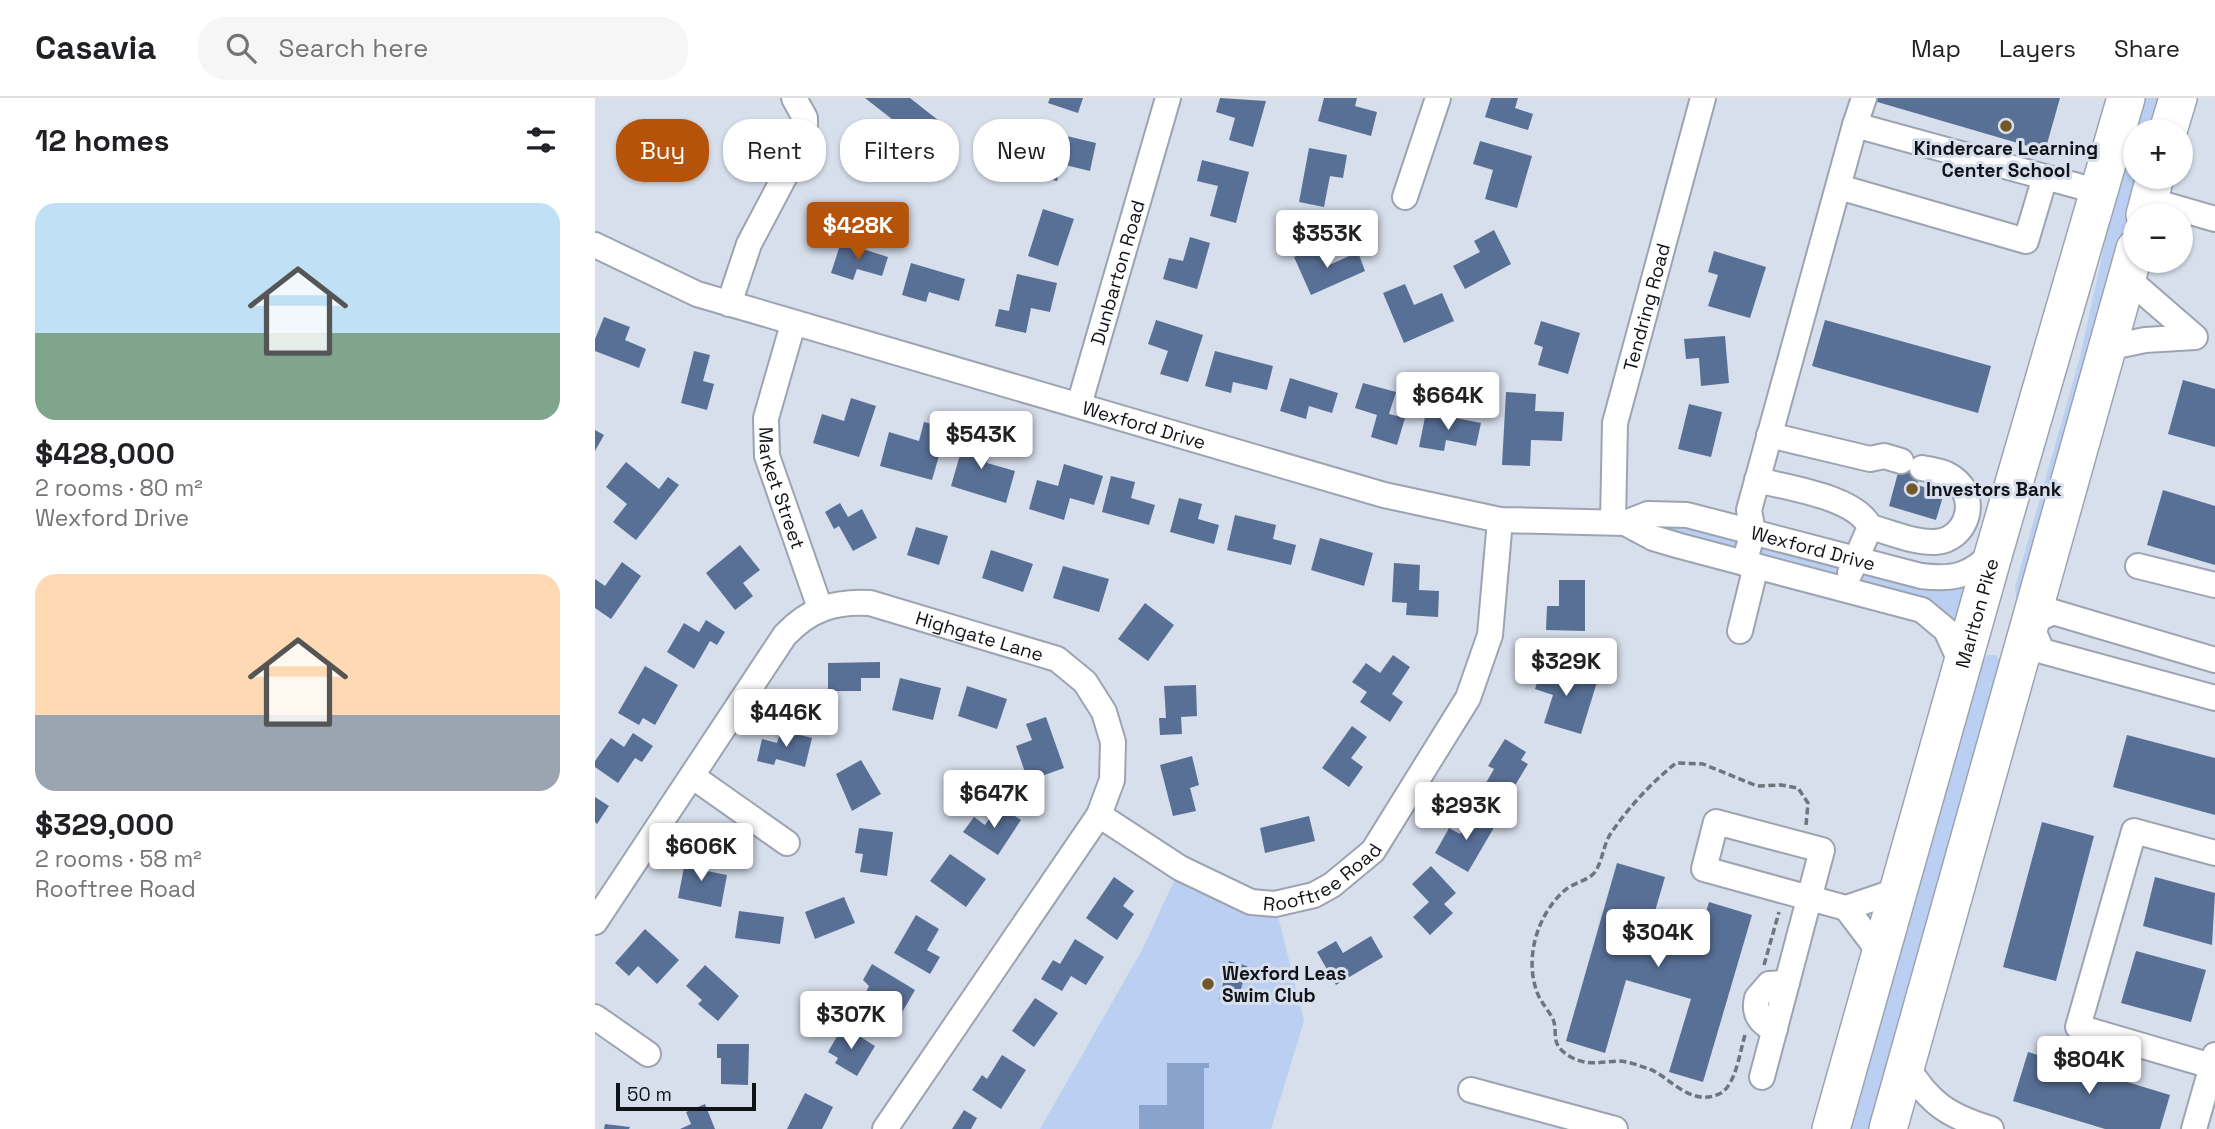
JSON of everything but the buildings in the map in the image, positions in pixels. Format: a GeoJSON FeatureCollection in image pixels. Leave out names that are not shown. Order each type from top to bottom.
{"type":"FeatureCollection","features":[{"type":"Feature","properties":{"kind":"highway","name":"Marlton Pike"},"geometry":{"type":"LineString","coordinates":[[1831,1129],[2126,98]]}},
{"type":"Feature","properties":{"kind":"highway"},"geometry":{"type":"LineString","coordinates":[[2172,119],[2178,98]]}},
{"type":"Feature","properties":{"kind":"highway"},"geometry":{"type":"LineString","coordinates":[[2030,623],[2013,614],[2004,597],[2090,277],[2100,192]]}},
{"type":"Feature","properties":{"kind":"highway"},"geometry":{"type":"LineString","coordinates":[[1888,1129],[2128,273]]}},
{"type":"Feature","properties":{"kind":"street"},"geometry":{"type":"LineString","coordinates":[[729,304],[748,244],[803,144],[806,118],[793,98]]}},
{"type":"Feature","properties":{"kind":"street","name":"Dunbarton Road"},"geometry":{"type":"LineString","coordinates":[[1079,405],[1168,98]]}},
{"type":"Feature","properties":{"kind":"street"},"geometry":{"type":"LineString","coordinates":[[1405,197],[1438,98]]}},
{"type":"Feature","properties":{"kind":"street","name":"Tendring Road"},"geometry":{"type":"LineString","coordinates":[[1619,522],[1615,423],[1703,98]]}},
{"type":"Feature","properties":{"kind":"street"},"geometry":{"type":"LineString","coordinates":[[1740,631],[1753,532],[1749,510],[1864,98]]}},
{"type":"Feature","properties":{"kind":"street"},"geometry":{"type":"LineString","coordinates":[[1856,125],[2100,192]]}},
{"type":"Feature","properties":{"kind":"street"},"geometry":{"type":"LineString","coordinates":[[1839,187],[2026,241],[2045,177]]}},
{"type":"Feature","properties":{"kind":"street"},"geometry":{"type":"LineString","coordinates":[[2150,197],[2214,213]]}},
{"type":"Feature","properties":{"kind":"street","name":"Wexford Drive"},"geometry":{"type":"LineString","coordinates":[[595,245],[697,294],[1384,495],[1500,520],[1619,522],[1648,514],[1687,515],[1942,579],[1961,577],[1979,567],[1994,552]]}},
{"type":"Feature","properties":{"kind":"street"},"geometry":{"type":"LineString","coordinates":[[2140,273],[2205,338]]}},
{"type":"Feature","properties":{"kind":"street","name":"Market Street"},"geometry":{"type":"LineString","coordinates":[[793,324],[766,418],[767,456],[820,608]]}},
{"type":"Feature","properties":{"kind":"street"},"geometry":{"type":"LineString","coordinates":[[2107,348],[2145,340],[2205,338]]}},
{"type":"Feature","properties":{"kind":"street"},"geometry":{"type":"LineString","coordinates":[[1757,480],[1848,505],[1858,509],[1870,527],[1926,542],[1947,540],[1957,533],[1968,514],[1965,492],[1950,475],[1884,456],[1870,459],[1769,435]]}},
{"type":"Feature","properties":{"kind":"street","name":"Rooftree Road"},"geometry":{"type":"LineString","coordinates":[[1099,815],[1180,868],[1251,902],[1275,904],[1314,895],[1332,885],[1373,851],[1468,698],[1490,635],[1500,520]]}},
{"type":"Feature","properties":{"kind":"street","name":"Wexford Drive"},"geometry":{"type":"LineString","coordinates":[[1619,522],[1653,538],[1921,610],[1934,618],[1955,644],[1962,665]]}},
{"type":"Feature","properties":{"kind":"street"},"geometry":{"type":"LineString","coordinates":[[1845,590],[1854,559],[1863,548],[1870,527]]}},
{"type":"Feature","properties":{"kind":"street"},"geometry":{"type":"LineString","coordinates":[[2138,566],[2215,585]]}},
{"type":"Feature","properties":{"kind":"street","name":"Highgate Lane"},"geometry":{"type":"LineString","coordinates":[[595,922],[785,635],[801,619],[820,608],[848,602],[870,603],[1057,659],[1085,682],[1104,712],[1113,742],[1112,780],[1099,815],[885,1129]]}},
{"type":"Feature","properties":{"kind":"street"},"geometry":{"type":"LineString","coordinates":[[2215,660],[2053,612],[2030,623],[2042,651],[2215,698]]}},
{"type":"Feature","properties":{"kind":"street"},"geometry":{"type":"LineString","coordinates":[[692,776],[787,843]]}},
{"type":"Feature","properties":{"kind":"street"},"geometry":{"type":"LineString","coordinates":[[1762,1077],[1810,897],[1822,850],[1716,822],[1704,869],[1810,897],[1846,908],[1881,954]]}},
{"type":"Feature","properties":{"kind":"street"},"geometry":{"type":"LineString","coordinates":[[2194,1129],[2214,1063],[2078,1027],[2134,831],[2215,853]]}},
{"type":"Feature","properties":{"kind":"street"},"geometry":{"type":"LineString","coordinates":[[1846,908],[1899,890]]}},
{"type":"Feature","properties":{"kind":"street"},"geometry":{"type":"LineString","coordinates":[[595,1017],[648,1054]]}},
{"type":"Feature","properties":{"kind":"street"},"geometry":{"type":"LineString","coordinates":[[1906,1065],[1920,1087],[1938,1106],[1960,1120],[1991,1129]]}},
{"type":"Feature","properties":{"kind":"street"},"geometry":{"type":"LineString","coordinates":[[1471,1090],[1615,1129]]}},
{"type":"Feature","properties":{"kind":"path"},"geometry":{"type":"LineString","coordinates":[[1745,1034],[1730,1082],[1721,1093],[1713,1096],[1679,1090],[1653,1070],[1621,1061],[1591,1063],[1570,1057],[1556,1043],[1554,1020],[1535,987],[1535,939],[1545,916],[1560,895],[1570,885],[1593,876],[1606,852],[1609,835],[1652,783],[1675,763],[1703,764],[1757,786],[1781,785],[1798,788],[1808,803],[1800,844]]}},
{"type":"Feature","properties":{"kind":"path"},"geometry":{"type":"LineString","coordinates":[[1762,974],[1781,905]]}},
{"type":"Feature","properties":{"kind":"shaded area"},"geometry":{"type":"Polygon","coordinates":[[[2140,98],[2161,98],[2155,119],[2134,119],[2140,98]]]}},
{"type":"Feature","properties":{"kind":"shaded area"},"geometry":{"type":"Polygon","coordinates":[[[2123,161],[2123,189],[2136,189],[2132,203],[2123,203],[2123,233],[2017,603],[2015,587],[2080,357],[2123,161]]]}},
{"type":"Feature","properties":{"kind":"shaded area"},"geometry":{"type":"Polygon","coordinates":[[[1648,514],[1921,576],[1979,567],[1962,665],[1946,630],[1653,538],[1648,514]]]}},
{"type":"Feature","properties":{"kind":"shaded area"},"geometry":{"type":"Polygon","coordinates":[[[1987,655],[1995,655],[2001,661],[1871,1129],[1849,1129],[1978,672],[1987,655]]]}},
{"type":"Feature","properties":{"kind":"shaded area","name":"Wexford Leas Swim Club"},"geometry":{"type":"Polygon","coordinates":[[[1180,868],[1275,904],[1304,1021],[1271,1129],[1040,1129],[1143,948],[1180,868]]]}},
{"type":"Feature","properties":{"kind":"shaded area"},"geometry":{"type":"Polygon","coordinates":[[[1167,1063],[1209,1063],[1209,1068],[1204,1068],[1204,1129],[1139,1129],[1139,1105],[1167,1105],[1167,1063]]]}},
{"type":"Feature","properties":{"kind":"place","name":"Kindercare Learning Center School"},"geometry":{"type":"Point","coordinates":[2006,126]}},
{"type":"Feature","properties":{"kind":"place","name":"Investors Bank"},"geometry":{"type":"Point","coordinates":[1912,489]}},
{"type":"Feature","properties":{"kind":"place","name":"Wexford Leas Swim Club"},"geometry":{"type":"Point","coordinates":[1208,984]}}]}
